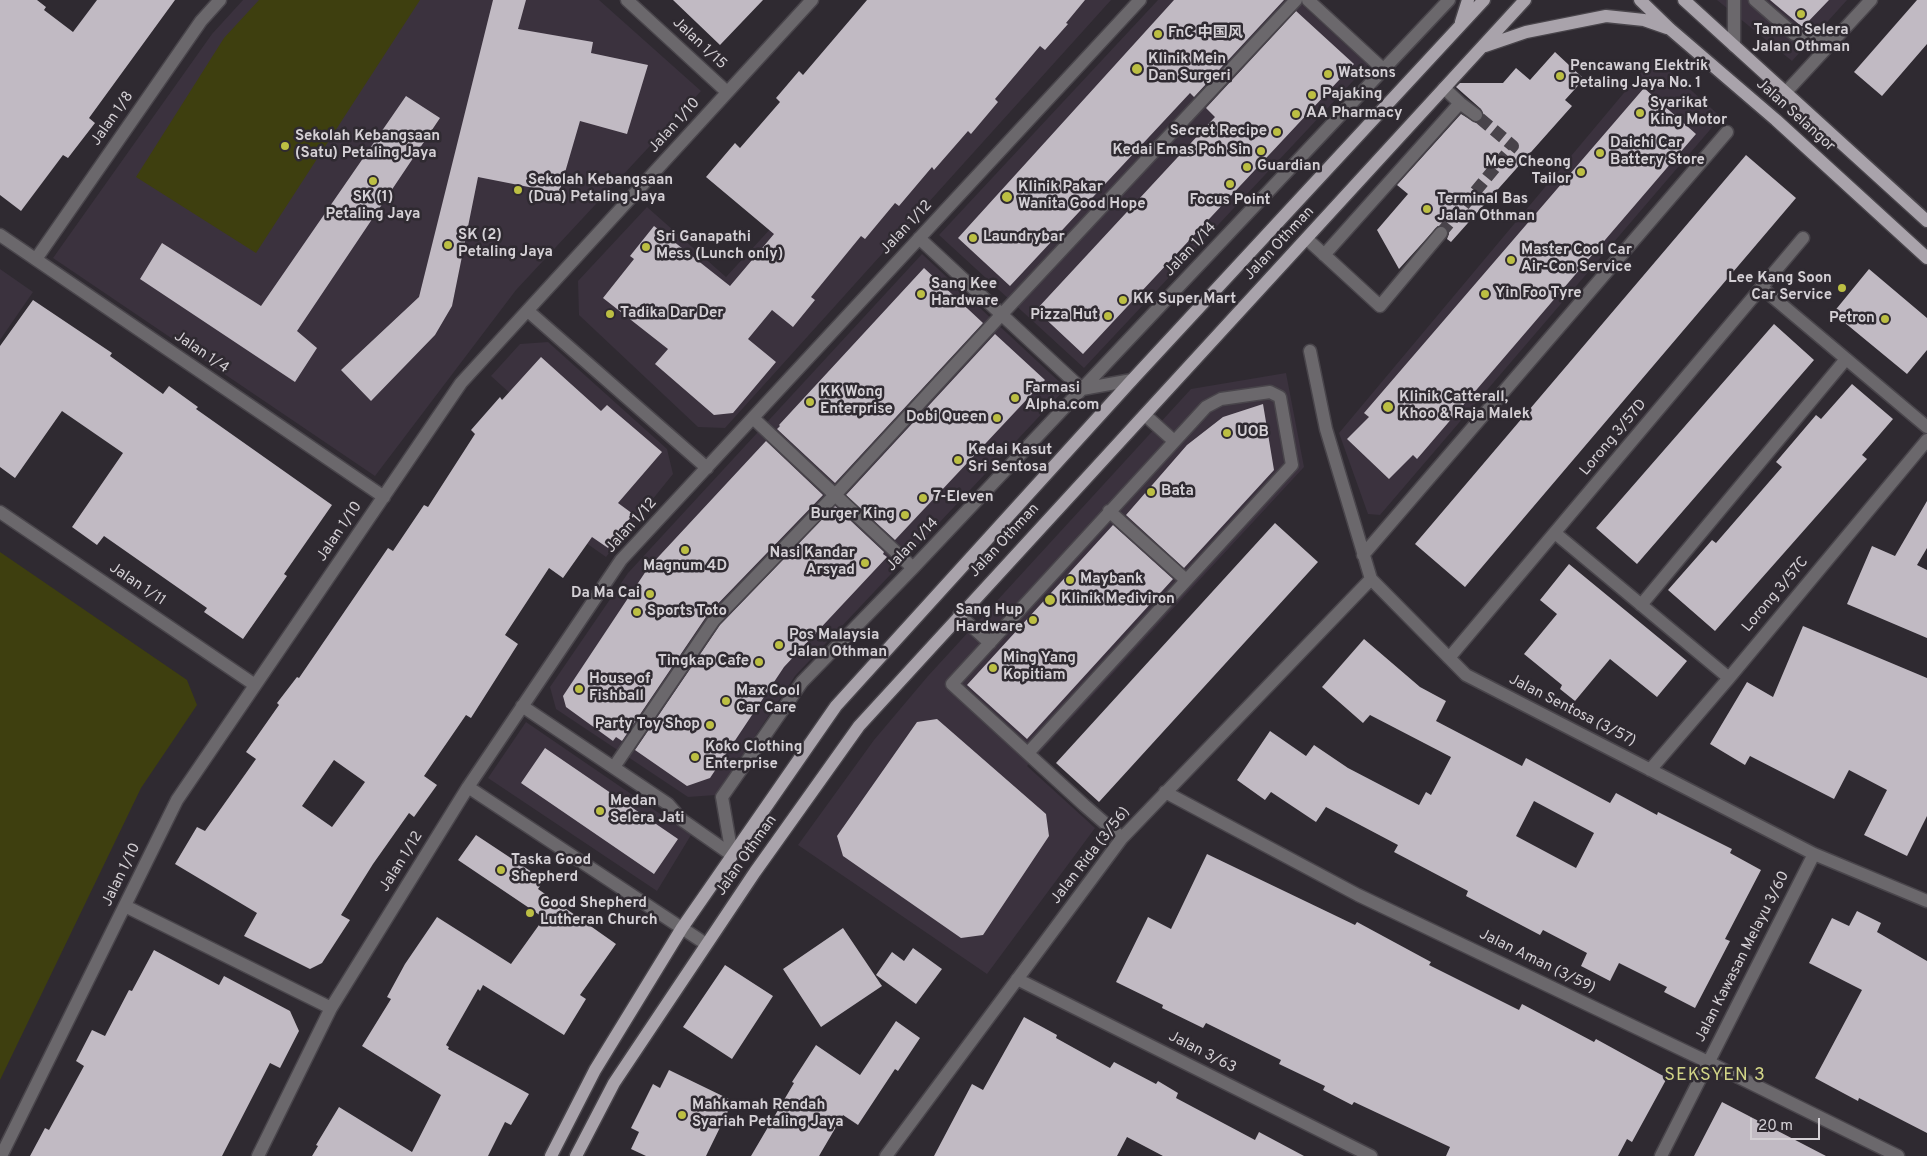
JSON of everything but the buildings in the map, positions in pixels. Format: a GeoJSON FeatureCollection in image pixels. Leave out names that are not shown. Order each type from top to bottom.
{"type":"FeatureCollection","features":[{"type":"Feature","properties":{"kind":"main road"},"geometry":{"type":"LineString","coordinates":[[1460,26],[1468,0]]}},
{"type":"Feature","properties":{"kind":"main road","name":"Jalan Othman"},"geometry":{"type":"LineString","coordinates":[[551,1156],[595,1070],[682,928],[836,706],[1132,380],[1484,0]]}},
{"type":"Feature","properties":{"kind":"main road","name":"Jalan Othman"},"geometry":{"type":"LineString","coordinates":[[576,1156],[614,1084],[776,841],[858,726],[1525,0]]}},
{"type":"Feature","properties":{"kind":"main road","name":"Jalan Selangor"},"geometry":{"type":"LineString","coordinates":[[1640,0],[1670,29],[1776,120],[1927,258]]}},
{"type":"Feature","properties":{"kind":"main road","name":"Jalan Selangor"},"geometry":{"type":"LineString","coordinates":[[1687,2],[1927,221]]}},
{"type":"Feature","properties":{"kind":"main road"},"geometry":{"type":"LineString","coordinates":[[1483,47],[1526,32],[1606,16],[1644,20],[1670,29]]}},
{"type":"Feature","properties":{"kind":"street","name":"Jalan 1/8"},"geometry":{"type":"LineString","coordinates":[[36,259],[201,21],[220,0]]}},
{"type":"Feature","properties":{"kind":"street","name":"Jalan 1/15"},"geometry":{"type":"LineString","coordinates":[[627,0],[727,92]]}},
{"type":"Feature","properties":{"kind":"street","name":"Jalan 1/10"},"geometry":{"type":"LineString","coordinates":[[2,1152],[177,800],[461,383],[812,0]]}},
{"type":"Feature","properties":{"kind":"street","name":"Jalan 1/12"},"geometry":{"type":"LineString","coordinates":[[258,1156],[331,1008],[468,787],[621,560],[1140,0]]}},
{"type":"Feature","properties":{"kind":"street"},"geometry":{"type":"LineString","coordinates":[[614,767],[714,620],[835,495],[1296,0]]}},
{"type":"Feature","properties":{"kind":"street"},"geometry":{"type":"LineString","coordinates":[[1308,0],[1384,70]]}},
{"type":"Feature","properties":{"kind":"street","name":"Jalan 1/14"},"geometry":{"type":"LineString","coordinates":[[732,855],[722,797],[802,682],[913,568],[1449,0]]}},
{"type":"Feature","properties":{"kind":"street"},"geometry":{"type":"LineString","coordinates":[[1734,0],[1734,46]]}},
{"type":"Feature","properties":{"kind":"street"},"geometry":{"type":"LineString","coordinates":[[1755,0],[1794,34],[1837,36]]}},
{"type":"Feature","properties":{"kind":"street"},"geometry":{"type":"LineString","coordinates":[[1786,92],[1871,0]]}},
{"type":"Feature","properties":{"kind":"street"},"geometry":{"type":"LineString","coordinates":[[1444,88],[1476,115]]}},
{"type":"Feature","properties":{"kind":"street"},"geometry":{"type":"LineString","coordinates":[[1324,255],[1460,102]]}},
{"type":"Feature","properties":{"kind":"street"},"geometry":{"type":"LineString","coordinates":[[1364,555],[1727,132]]}},
{"type":"Feature","properties":{"kind":"street"},"geometry":{"type":"LineString","coordinates":[[1306,239],[1380,306],[1440,233]]}},
{"type":"Feature","properties":{"kind":"street","name":"Jalan 1/4"},"geometry":{"type":"LineString","coordinates":[[0,235],[384,497]]}},
{"type":"Feature","properties":{"kind":"street"},"geometry":{"type":"LineString","coordinates":[[919,238],[1082,389],[1132,380]]}},
{"type":"Feature","properties":{"kind":"street","name":"Lorong 3/57D"},"geometry":{"type":"LineString","coordinates":[[1449,658],[1803,238]]}},
{"type":"Feature","properties":{"kind":"street"},"geometry":{"type":"LineString","coordinates":[[1762,288],[1927,428]]}},
{"type":"Feature","properties":{"kind":"street"},"geometry":{"type":"LineString","coordinates":[[528,311],[707,468]]}},
{"type":"Feature","properties":{"kind":"street","name":"Jalan Sentosa (3/57)"},"geometry":{"type":"LineString","coordinates":[[1310,350],[1326,429],[1371,579],[1466,675],[1814,854],[1927,901]]}},
{"type":"Feature","properties":{"kind":"street"},"geometry":{"type":"LineString","coordinates":[[1641,605],[1846,359]]}},
{"type":"Feature","properties":{"kind":"street"},"geometry":{"type":"LineString","coordinates":[[1028,753],[1292,465],[1280,397],[1270,392],[1221,399],[1206,407],[952,684],[1028,753],[1122,838]]}},
{"type":"Feature","properties":{"kind":"street"},"geometry":{"type":"LineString","coordinates":[[1145,415],[1174,441]]}},
{"type":"Feature","properties":{"kind":"street"},"geometry":{"type":"LineString","coordinates":[[753,418],[913,568]]}},
{"type":"Feature","properties":{"kind":"street","name":"Lorong 3/57C"},"geometry":{"type":"LineString","coordinates":[[1650,770],[1927,440]]}},
{"type":"Feature","properties":{"kind":"street","name":"Jalan 1/11"},"geometry":{"type":"LineString","coordinates":[[0,512],[255,685]]}},
{"type":"Feature","properties":{"kind":"street"},"geometry":{"type":"LineString","coordinates":[[1109,512],[1186,580]]}},
{"type":"Feature","properties":{"kind":"street"},"geometry":{"type":"LineString","coordinates":[[1555,533],[1729,678]]}},
{"type":"Feature","properties":{"kind":"street","name":"Jalan Rida (3/56)"},"geometry":{"type":"LineString","coordinates":[[886,1156],[1122,838],[1371,579]]}},
{"type":"Feature","properties":{"kind":"street"},"geometry":{"type":"LineString","coordinates":[[959,614],[990,643]]}},
{"type":"Feature","properties":{"kind":"street"},"geometry":{"type":"LineString","coordinates":[[522,706],[668,804],[682,820],[732,855]]}},
{"type":"Feature","properties":{"kind":"street"},"geometry":{"type":"LineString","coordinates":[[468,787],[706,944]]}},
{"type":"Feature","properties":{"kind":"street","name":"Jalan Aman (3/59)"},"geometry":{"type":"LineString","coordinates":[[1165,792],[1358,895],[1708,1062],[1898,1156]]}},
{"type":"Feature","properties":{"kind":"street","name":"Jalan Kawasan Melayu 3/60"},"geometry":{"type":"LineString","coordinates":[[1661,1156],[1814,854]]}},
{"type":"Feature","properties":{"kind":"street"},"geometry":{"type":"LineString","coordinates":[[125,906],[331,1008]]}},
{"type":"Feature","properties":{"kind":"street","name":"Jalan 3/63"},"geometry":{"type":"LineString","coordinates":[[1017,979],[1372,1156]]}},
{"type":"Feature","properties":{"kind":"shaded area","name":"Sekolah Kebangsaan (Satu) Petaling Jaya"},"geometry":{"type":"Polygon","coordinates":[[[243,0],[599,0],[701,91],[516,290],[375,476],[53,258],[212,34],[243,0]]]}},
{"type":"Feature","properties":{"kind":"shaded area"},"geometry":{"type":"Polygon","coordinates":[[[259,0],[420,0],[256,253],[136,177],[224,38],[259,0]]]}},
{"type":"Feature","properties":{"kind":"shaded area"},"geometry":{"type":"Polygon","coordinates":[[[981,0],[1111,0],[725,428],[698,427],[579,315],[578,281],[647,207],[726,277],[981,0]]]}},
{"type":"Feature","properties":{"kind":"shaded area"},"geometry":{"type":"Polygon","coordinates":[[[1158,0],[1297,0],[1368,65],[1084,368],[939,235],[1158,0]]]}},
{"type":"Feature","properties":{"kind":"shaded area"},"geometry":{"type":"Polygon","coordinates":[[[1717,0],[1847,0],[1792,61],[1717,0]]]}},
{"type":"Feature","properties":{"kind":"shaded area"},"geometry":{"type":"Polygon","coordinates":[[[1654,57],[1721,117],[1380,515],[1368,514],[1339,433],[1654,57]]]}},
{"type":"Feature","properties":{"kind":"shaded area"},"geometry":{"type":"Polygon","coordinates":[[[922,254],[1066,388],[795,676],[716,795],[688,797],[556,709],[550,687],[628,573],[922,254]]]}},
{"type":"Feature","properties":{"kind":"shaded area"},"geometry":{"type":"Polygon","coordinates":[[[0,269],[33,292],[0,340],[0,269]]]}},
{"type":"Feature","properties":{"kind":"shaded area"},"geometry":{"type":"Polygon","coordinates":[[[548,342],[667,449],[673,474],[606,557],[525,500],[567,445],[491,376],[520,344],[548,342]]]}},
{"type":"Feature","properties":{"kind":"shaded area"},"geometry":{"type":"Polygon","coordinates":[[[1286,373],[1304,467],[1027,766],[1095,828],[987,974],[798,845],[874,740],[928,676],[1191,389],[1286,373]]]}},
{"type":"Feature","properties":{"kind":"shaded area"},"geometry":{"type":"Polygon","coordinates":[[[0,552],[187,680],[197,705],[141,788],[0,1080],[0,552]]]}},
{"type":"Feature","properties":{"kind":"shaded area"},"geometry":{"type":"Polygon","coordinates":[[[526,722],[691,835],[657,891],[488,778],[526,722]]]}},
{"type":"Feature","properties":{"kind":"tunnel"},"geometry":{"type":"LineString","coordinates":[[1441,233],[1513,146],[1476,115]]}},
{"type":"Feature","properties":{"kind":"place","name":"Taman Selera Jalan Othman"},"geometry":{"type":"Point","coordinates":[1801,14]}},
{"type":"Feature","properties":{"kind":"place","name":"FnC 中国风"},"geometry":{"type":"Point","coordinates":[1158,34]}},
{"type":"Feature","properties":{"kind":"place","name":"Klinik Mein Dan Surgeri"},"geometry":{"type":"Point","coordinates":[1137,69]}},
{"type":"Feature","properties":{"kind":"place","name":"Watsons"},"geometry":{"type":"Point","coordinates":[1328,74]}},
{"type":"Feature","properties":{"kind":"place","name":"Pencawang Elektrik Petaling Jaya No. 1"},"geometry":{"type":"Point","coordinates":[1560,76]}},
{"type":"Feature","properties":{"kind":"place","name":"Pajaking"},"geometry":{"type":"Point","coordinates":[1312,95]}},
{"type":"Feature","properties":{"kind":"place","name":"Syarikat King Motor"},"geometry":{"type":"Point","coordinates":[1640,113]}},
{"type":"Feature","properties":{"kind":"place","name":"AA Pharmacy"},"geometry":{"type":"Point","coordinates":[1296,114]}},
{"type":"Feature","properties":{"kind":"place","name":"Secret Recipe"},"geometry":{"type":"Point","coordinates":[1277,132]}},
{"type":"Feature","properties":{"kind":"place","name":"Sekolah Kebangsaan (Satu) Petaling Jaya"},"geometry":{"type":"Point","coordinates":[285,146]}},
{"type":"Feature","properties":{"kind":"place","name":"Kedai Emas Poh Sin"},"geometry":{"type":"Point","coordinates":[1261,151]}},
{"type":"Feature","properties":{"kind":"place","name":"Daichi Car Battery Store"},"geometry":{"type":"Point","coordinates":[1600,153]}},
{"type":"Feature","properties":{"kind":"place","name":"Guardian"},"geometry":{"type":"Point","coordinates":[1247,167]}},
{"type":"Feature","properties":{"kind":"place","name":"Mee Cheong Tailor"},"geometry":{"type":"Point","coordinates":[1581,172]}},
{"type":"Feature","properties":{"kind":"place","name":"SK (1) Petaling Jaya"},"geometry":{"type":"Point","coordinates":[373,181]}},
{"type":"Feature","properties":{"kind":"place","name":"Focus Point"},"geometry":{"type":"Point","coordinates":[1230,184]}},
{"type":"Feature","properties":{"kind":"place","name":"Sekolah Kebangsaan (Dua) Petaling Jaya"},"geometry":{"type":"Point","coordinates":[518,190]}},
{"type":"Feature","properties":{"kind":"place","name":"Klinik Pakar Wanita Good Hope"},"geometry":{"type":"Point","coordinates":[1007,197]}},
{"type":"Feature","properties":{"kind":"place","name":"Terminal Bas Jalan Othman"},"geometry":{"type":"Point","coordinates":[1427,209]}},
{"type":"Feature","properties":{"kind":"place","name":"Laundrybar"},"geometry":{"type":"Point","coordinates":[973,238]}},
{"type":"Feature","properties":{"kind":"place","name":"SK (2) Petaling Jaya"},"geometry":{"type":"Point","coordinates":[448,245]}},
{"type":"Feature","properties":{"kind":"place","name":"Sri Ganapathi Mess (Lunch only)"},"geometry":{"type":"Point","coordinates":[646,247]}},
{"type":"Feature","properties":{"kind":"place","name":"Master Cool Car Air-Con Service"},"geometry":{"type":"Point","coordinates":[1511,260]}},
{"type":"Feature","properties":{"kind":"place","name":"Lee Kang Soon Car Service"},"geometry":{"type":"Point","coordinates":[1842,288]}},
{"type":"Feature","properties":{"kind":"place","name":"Sang Kee Hardware"},"geometry":{"type":"Point","coordinates":[921,294]}},
{"type":"Feature","properties":{"kind":"place","name":"Yin Foo Tyre"},"geometry":{"type":"Point","coordinates":[1485,294]}},
{"type":"Feature","properties":{"kind":"place","name":"KK Super Mart"},"geometry":{"type":"Point","coordinates":[1123,300]}},
{"type":"Feature","properties":{"kind":"place","name":"Tadika Dar Der"},"geometry":{"type":"Point","coordinates":[610,314]}},
{"type":"Feature","properties":{"kind":"place","name":"Pizza Hut"},"geometry":{"type":"Point","coordinates":[1108,316]}},
{"type":"Feature","properties":{"kind":"place","name":"Petron"},"geometry":{"type":"Point","coordinates":[1885,319]}},
{"type":"Feature","properties":{"kind":"place","name":"Farmasi Alpha.com"},"geometry":{"type":"Point","coordinates":[1015,398]}},
{"type":"Feature","properties":{"kind":"place","name":"KK Wong Enterprise"},"geometry":{"type":"Point","coordinates":[810,402]}},
{"type":"Feature","properties":{"kind":"place","name":"Klinik Catterall, Khoo & Raja Malek"},"geometry":{"type":"Point","coordinates":[1388,407]}},
{"type":"Feature","properties":{"kind":"place","name":"Dobi Queen"},"geometry":{"type":"Point","coordinates":[997,418]}},
{"type":"Feature","properties":{"kind":"place","name":"UOB"},"geometry":{"type":"Point","coordinates":[1227,433]}},
{"type":"Feature","properties":{"kind":"place","name":"Kedai Kasut Sri Sentosa"},"geometry":{"type":"Point","coordinates":[958,460]}},
{"type":"Feature","properties":{"kind":"place","name":"Bata"},"geometry":{"type":"Point","coordinates":[1151,492]}},
{"type":"Feature","properties":{"kind":"place","name":"7-Eleven"},"geometry":{"type":"Point","coordinates":[923,498]}},
{"type":"Feature","properties":{"kind":"place","name":"Burger King"},"geometry":{"type":"Point","coordinates":[905,515]}},
{"type":"Feature","properties":{"kind":"place","name":"Magnum 4D"},"geometry":{"type":"Point","coordinates":[685,550]}},
{"type":"Feature","properties":{"kind":"place","name":"Nasi Kandar Arsyad"},"geometry":{"type":"Point","coordinates":[865,563]}},
{"type":"Feature","properties":{"kind":"place","name":"Maybank"},"geometry":{"type":"Point","coordinates":[1070,580]}},
{"type":"Feature","properties":{"kind":"place","name":"Da Ma Cai"},"geometry":{"type":"Point","coordinates":[650,594]}},
{"type":"Feature","properties":{"kind":"place","name":"Klinik Mediviron"},"geometry":{"type":"Point","coordinates":[1050,600]}},
{"type":"Feature","properties":{"kind":"place","name":"Sports Toto"},"geometry":{"type":"Point","coordinates":[637,612]}},
{"type":"Feature","properties":{"kind":"place","name":"Sang Hup Hardware"},"geometry":{"type":"Point","coordinates":[1033,620]}},
{"type":"Feature","properties":{"kind":"place","name":"Pos Malaysia Jalan Othman"},"geometry":{"type":"Point","coordinates":[779,645]}},
{"type":"Feature","properties":{"kind":"place","name":"Tingkap Cafe"},"geometry":{"type":"Point","coordinates":[759,662]}},
{"type":"Feature","properties":{"kind":"place","name":"Ming Yang Kopitiam"},"geometry":{"type":"Point","coordinates":[993,668]}},
{"type":"Feature","properties":{"kind":"place","name":"House of Fishball"},"geometry":{"type":"Point","coordinates":[579,689]}},
{"type":"Feature","properties":{"kind":"place","name":"Max Cool Car Care"},"geometry":{"type":"Point","coordinates":[726,701]}},
{"type":"Feature","properties":{"kind":"place","name":"Party Toy Shop"},"geometry":{"type":"Point","coordinates":[710,725]}},
{"type":"Feature","properties":{"kind":"place","name":"Koko Clothing Enterprise"},"geometry":{"type":"Point","coordinates":[695,757]}},
{"type":"Feature","properties":{"kind":"place","name":"Medan Selera Jati"},"geometry":{"type":"Point","coordinates":[600,811]}},
{"type":"Feature","properties":{"kind":"place","name":"Taska Good Shepherd"},"geometry":{"type":"Point","coordinates":[501,870]}},
{"type":"Feature","properties":{"kind":"place","name":"Good Shepherd Lutheran Church"},"geometry":{"type":"Point","coordinates":[530,913]}},
{"type":"Feature","properties":{"kind":"place","name":"Mahkamah Rendah Syariah Petaling Jaya"},"geometry":{"type":"Point","coordinates":[682,1115]}},
{"type":"Feature","properties":{"kind":"district","name":"SEKSYEN 3"},"geometry":{"type":"Point","coordinates":[1715,1076]}}]}
